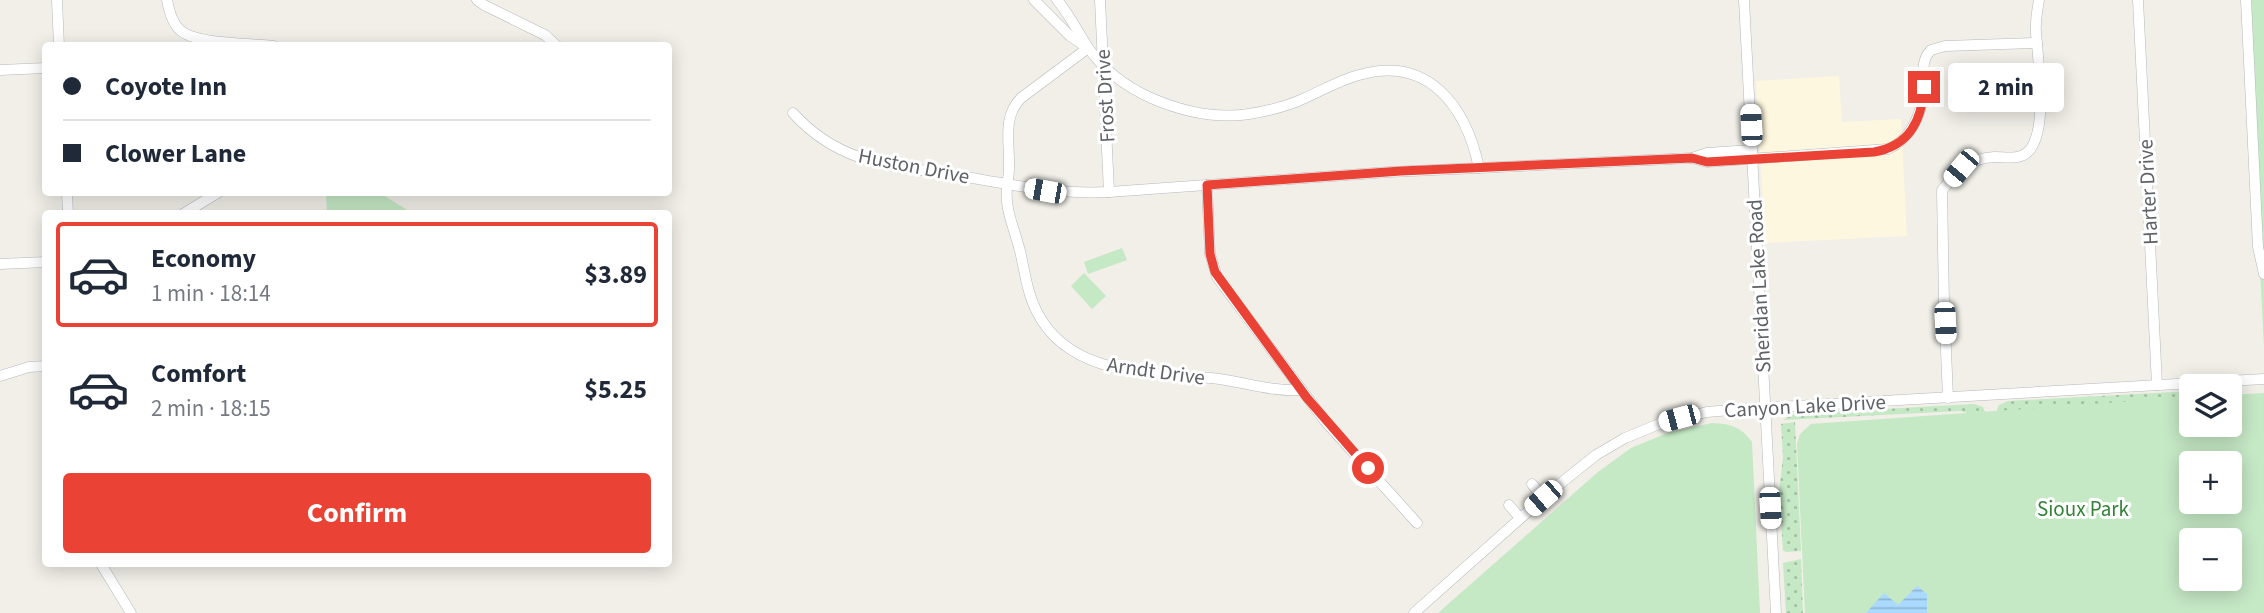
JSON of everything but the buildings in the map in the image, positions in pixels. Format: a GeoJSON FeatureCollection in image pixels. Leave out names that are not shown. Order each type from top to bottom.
{"type":"FeatureCollection","features":[{"type":"Feature","properties":{"kind":"street"},"geometry":{"type":"LineString","coordinates":[[57,0],[59,42]]}},
{"type":"Feature","properties":{"kind":"street"},"geometry":{"type":"LineString","coordinates":[[167,0],[173,19],[186,34],[235,42]]}},
{"type":"Feature","properties":{"kind":"street"},"geometry":{"type":"LineString","coordinates":[[477,0],[545,35],[553,42]]}},
{"type":"Feature","properties":{"kind":"street"},"geometry":{"type":"LineString","coordinates":[[1034,0],[1070,36],[1088,48]]}},
{"type":"Feature","properties":{"kind":"street"},"geometry":{"type":"LineString","coordinates":[[1057,0],[1088,48],[1124,83],[1151,98],[1194,111],[1222,115],[1250,114],[1281,107],[1347,78],[1369,72],[1392,71],[1416,75],[1437,85],[1450,100],[1466,130],[1479,168]]}},
{"type":"Feature","properties":{"kind":"street","name":"Frost Drive"},"geometry":{"type":"LineString","coordinates":[[1100,0],[1109,192]]}},
{"type":"Feature","properties":{"kind":"street","name":"Sheridan Lake Road"},"geometry":{"type":"LineString","coordinates":[[1744,0],[1776,613]]}},
{"type":"Feature","properties":{"kind":"street"},"geometry":{"type":"LineString","coordinates":[[1948,398],[1942,190],[1969,162],[1986,157],[2022,156],[2031,148],[2040,113],[2037,43],[2039,0]]}},
{"type":"Feature","properties":{"kind":"street","name":"Harter Drive"},"geometry":{"type":"LineString","coordinates":[[2138,0],[2157,385]]}},
{"type":"Feature","properties":{"kind":"street"},"geometry":{"type":"LineString","coordinates":[[2246,0],[2258,247],[2264,274]]}},
{"type":"Feature","properties":{"kind":"street","name":"Huston Drive"},"geometry":{"type":"LineString","coordinates":[[793,113],[815,134],[858,157],[1007,185],[1064,192],[1109,192],[1479,168],[1692,158],[1707,162],[1753,155],[1888,149],[1904,140],[1921,108],[1924,61],[1931,50],[1945,46],[2037,43]]}},
{"type":"Feature","properties":{"kind":"street","name":"Arndt Drive"},"geometry":{"type":"LineString","coordinates":[[1088,48],[1014,105],[1009,119],[1005,194],[1007,206],[1033,303],[1047,329],[1074,352],[1091,361],[1122,369],[1301,390]]}},
{"type":"Feature","properties":{"kind":"street"},"geometry":{"type":"LineString","coordinates":[[0,70],[42,68]]}},
{"type":"Feature","properties":{"kind":"street"},"geometry":{"type":"LineString","coordinates":[[1207,185],[1210,254],[1215,272],[1325,421],[1417,523]]}},
{"type":"Feature","properties":{"kind":"street"},"geometry":{"type":"LineString","coordinates":[[190,210],[212,196]]}},
{"type":"Feature","properties":{"kind":"street"},"geometry":{"type":"LineString","coordinates":[[0,264],[42,262]]}},
{"type":"Feature","properties":{"kind":"street"},"geometry":{"type":"LineString","coordinates":[[0,376],[29,367],[42,366]]}},
{"type":"Feature","properties":{"kind":"street","name":"Canyon Lake Drive"},"geometry":{"type":"LineString","coordinates":[[1414,613],[1543,498],[1596,455],[1639,431],[1693,415],[1765,407],[2264,379]]}},
{"type":"Feature","properties":{"kind":"street"},"geometry":{"type":"LineString","coordinates":[[1532,484],[1543,498]]}},
{"type":"Feature","properties":{"kind":"street"},"geometry":{"type":"LineString","coordinates":[[1509,505],[1520,518]]}},
{"type":"Feature","properties":{"kind":"street"},"geometry":{"type":"LineString","coordinates":[[103,567],[131,613]]}},
{"type":"Feature","properties":{"kind":"shaded area"},"geometry":{"type":"Polygon","coordinates":[[[1839,76],[1842,122],[1901,119],[1907,236],[1765,243],[1756,81],[1839,76]]]}},
{"type":"Feature","properties":{"kind":"green space"},"geometry":{"type":"Polygon","coordinates":[[[2246,0],[2264,0],[2264,347],[2246,0]]]}},
{"type":"Feature","properties":{"kind":"green space"},"geometry":{"type":"Polygon","coordinates":[[[326,196],[385,196],[407,210],[327,210],[326,196]]]}},
{"type":"Feature","properties":{"kind":"green space"},"geometry":{"type":"Polygon","coordinates":[[[1122,248],[1127,260],[1088,274],[1084,262],[1122,248]]]}},
{"type":"Feature","properties":{"kind":"green space"},"geometry":{"type":"Polygon","coordinates":[[[1084,273],[1106,296],[1092,309],[1071,286],[1084,273]]]}},
{"type":"Feature","properties":{"kind":"green space"},"geometry":{"type":"Polygon","coordinates":[[[2179,392],[2179,416],[1996,412],[1999,405],[2008,401],[2179,392]]]}},
{"type":"Feature","properties":{"kind":"green space","name":"Sioux Park"},"geometry":{"type":"Polygon","coordinates":[[[2264,393],[2264,613],[1805,613],[1797,444],[1800,434],[1811,424],[2179,398],[2179,437],[2242,437],[2242,394],[2264,393]]]}},
{"type":"Feature","properties":{"kind":"green space"},"geometry":{"type":"Polygon","coordinates":[[[1974,404],[1983,407],[1986,414],[1961,411],[1783,420],[1793,414],[1974,404]]]}},
{"type":"Feature","properties":{"kind":"green space"},"geometry":{"type":"Polygon","coordinates":[[[1795,422],[1801,551],[1786,552],[1783,550],[1779,493],[1783,457],[1781,424],[1795,422]]]}},
{"type":"Feature","properties":{"kind":"green space"},"geometry":{"type":"Polygon","coordinates":[[[1712,423],[1735,427],[1752,442],[1760,613],[1438,613],[1598,472],[1631,448],[1670,432],[1712,423]]]}},
{"type":"Feature","properties":{"kind":"green space"},"geometry":{"type":"Polygon","coordinates":[[[1801,559],[1803,613],[1786,613],[1783,563],[1801,559]]]}},
{"type":"Feature","properties":{"kind":"water"},"geometry":{"type":"Polygon","coordinates":[[[1917,586],[1927,594],[1927,613],[1866,613],[1884,593],[1898,605],[1917,586]]]}},
{"type":"Feature","properties":{"kind":"route"},"geometry":{"type":"LineString","coordinates":[[1368,468],[1325,421],[1291,378],[1215,272],[1210,254],[1207,185],[1401,171],[1692,158],[1707,162],[1874,152],[1897,146],[1910,133],[1921,108],[1924,87]]}}]}
